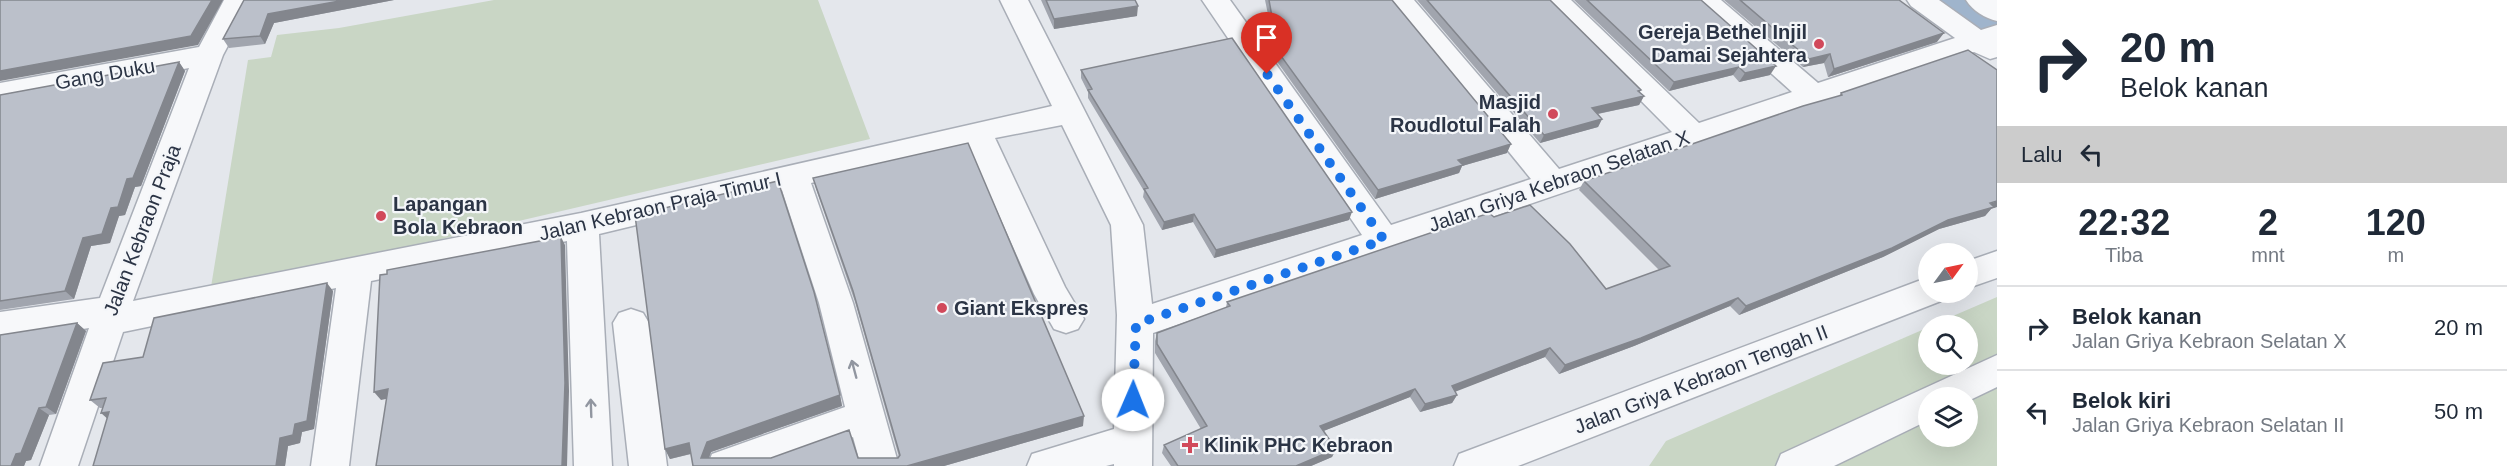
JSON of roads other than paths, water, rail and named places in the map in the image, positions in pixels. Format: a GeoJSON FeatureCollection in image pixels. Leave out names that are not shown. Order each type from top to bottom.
{"type":"FeatureCollection","features":[{"type":"Feature","properties":{"kind":"street","name":"Jalan Kebraon Praja"},"geometry":{"type":"LineString","coordinates":[[59,466],[110,315],[209,55],[238,0]]}},
{"type":"Feature","properties":{"kind":"street"},"geometry":{"type":"LineString","coordinates":[[1014,0],[1127,225],[1133,267],[1136,324],[1133,453],[1046,466]]}},
{"type":"Feature","properties":{"kind":"street"},"geometry":{"type":"LineString","coordinates":[[1216,0],[1384,240]]}},
{"type":"Feature","properties":{"kind":"street"},"geometry":{"type":"LineString","coordinates":[[1399,0],[1553,183]]}},
{"type":"Feature","properties":{"kind":"street"},"geometry":{"type":"LineString","coordinates":[[1555,0],[1693,135]]}},
{"type":"Feature","properties":{"kind":"street"},"geometry":{"type":"LineString","coordinates":[[1704,0],[1813,95]]}},
{"type":"Feature","properties":{"kind":"street"},"geometry":{"type":"LineString","coordinates":[[1921,0],[1990,36]]}},
{"type":"Feature","properties":{"kind":"street"},"geometry":{"type":"LineString","coordinates":[[1980,0],[1990,36]]}},
{"type":"Feature","properties":{"kind":"street","name":"Jalan Griya Kebraon Selatan X"},"geometry":{"type":"LineString","coordinates":[[1136,324],[1990,36]]}},
{"type":"Feature","properties":{"kind":"street","name":"Gang Duku"},"geometry":{"type":"LineString","coordinates":[[0,93],[209,55]]}},
{"type":"Feature","properties":{"kind":"street","name":"Jalan Kebraon Praja Timur I"},"geometry":{"type":"LineString","coordinates":[[0,327],[110,315],[356,273],[581,226],[977,132],[1069,113]]}},
{"type":"Feature","properties":{"kind":"street"},"geometry":{"type":"LineString","coordinates":[[977,132],[1051,294],[1066,319]]}},
{"type":"Feature","properties":{"kind":"street"},"geometry":{"type":"LineString","coordinates":[[793,176],[836,303],[880,466]]}},
{"type":"Feature","properties":{"kind":"street"},"geometry":{"type":"LineString","coordinates":[[581,226],[593,466]]}},
{"type":"Feature","properties":{"kind":"street"},"geometry":{"type":"LineString","coordinates":[[1978,271],[1997,264]]}},
{"type":"Feature","properties":{"kind":"street"},"geometry":{"type":"LineString","coordinates":[[330,466],[356,273]]}},
{"type":"Feature","properties":{"kind":"street","name":"Jalan Griya Kebraon Tengah II"},"geometry":{"type":"LineString","coordinates":[[1473,466],[1918,295]]}},
{"type":"Feature","properties":{"kind":"street"},"geometry":{"type":"LineString","coordinates":[[631,323],[648,466]]}},
{"type":"Feature","properties":{"kind":"street"},"geometry":{"type":"LineString","coordinates":[[1961,387],[1997,370]]}},
{"type":"Feature","properties":{"kind":"street"},"geometry":{"type":"LineString","coordinates":[[1795,466],[1918,407]]}},
{"type":"Feature","properties":{"kind":"street"},"geometry":{"type":"LineString","coordinates":[[726,466],[867,416]]}},
{"type":"Feature","properties":{"kind":"waterway"},"geometry":{"type":"LineString","coordinates":[[1960,0],[1997,27]]}},
{"type":"Feature","properties":{"kind":"place","name":"Gereja Bethel Injil Damai Sejahtera"},"geometry":{"type":"Point","coordinates":[1819,44]}},
{"type":"Feature","properties":{"kind":"place","name":"Masjid Roudlotul Falah"},"geometry":{"type":"Point","coordinates":[1553,114]}},
{"type":"Feature","properties":{"kind":"place","name":"Lapangan Bola Kebraon"},"geometry":{"type":"Point","coordinates":[381,216]}},
{"type":"Feature","properties":{"kind":"place","name":"Giant Ekspres"},"geometry":{"type":"Point","coordinates":[942,308]}},
{"type":"Feature","properties":{"kind":"place","name":"Klinik PHC Kebraon"},"geometry":{"type":"Point","coordinates":[1190,445]}}]}
